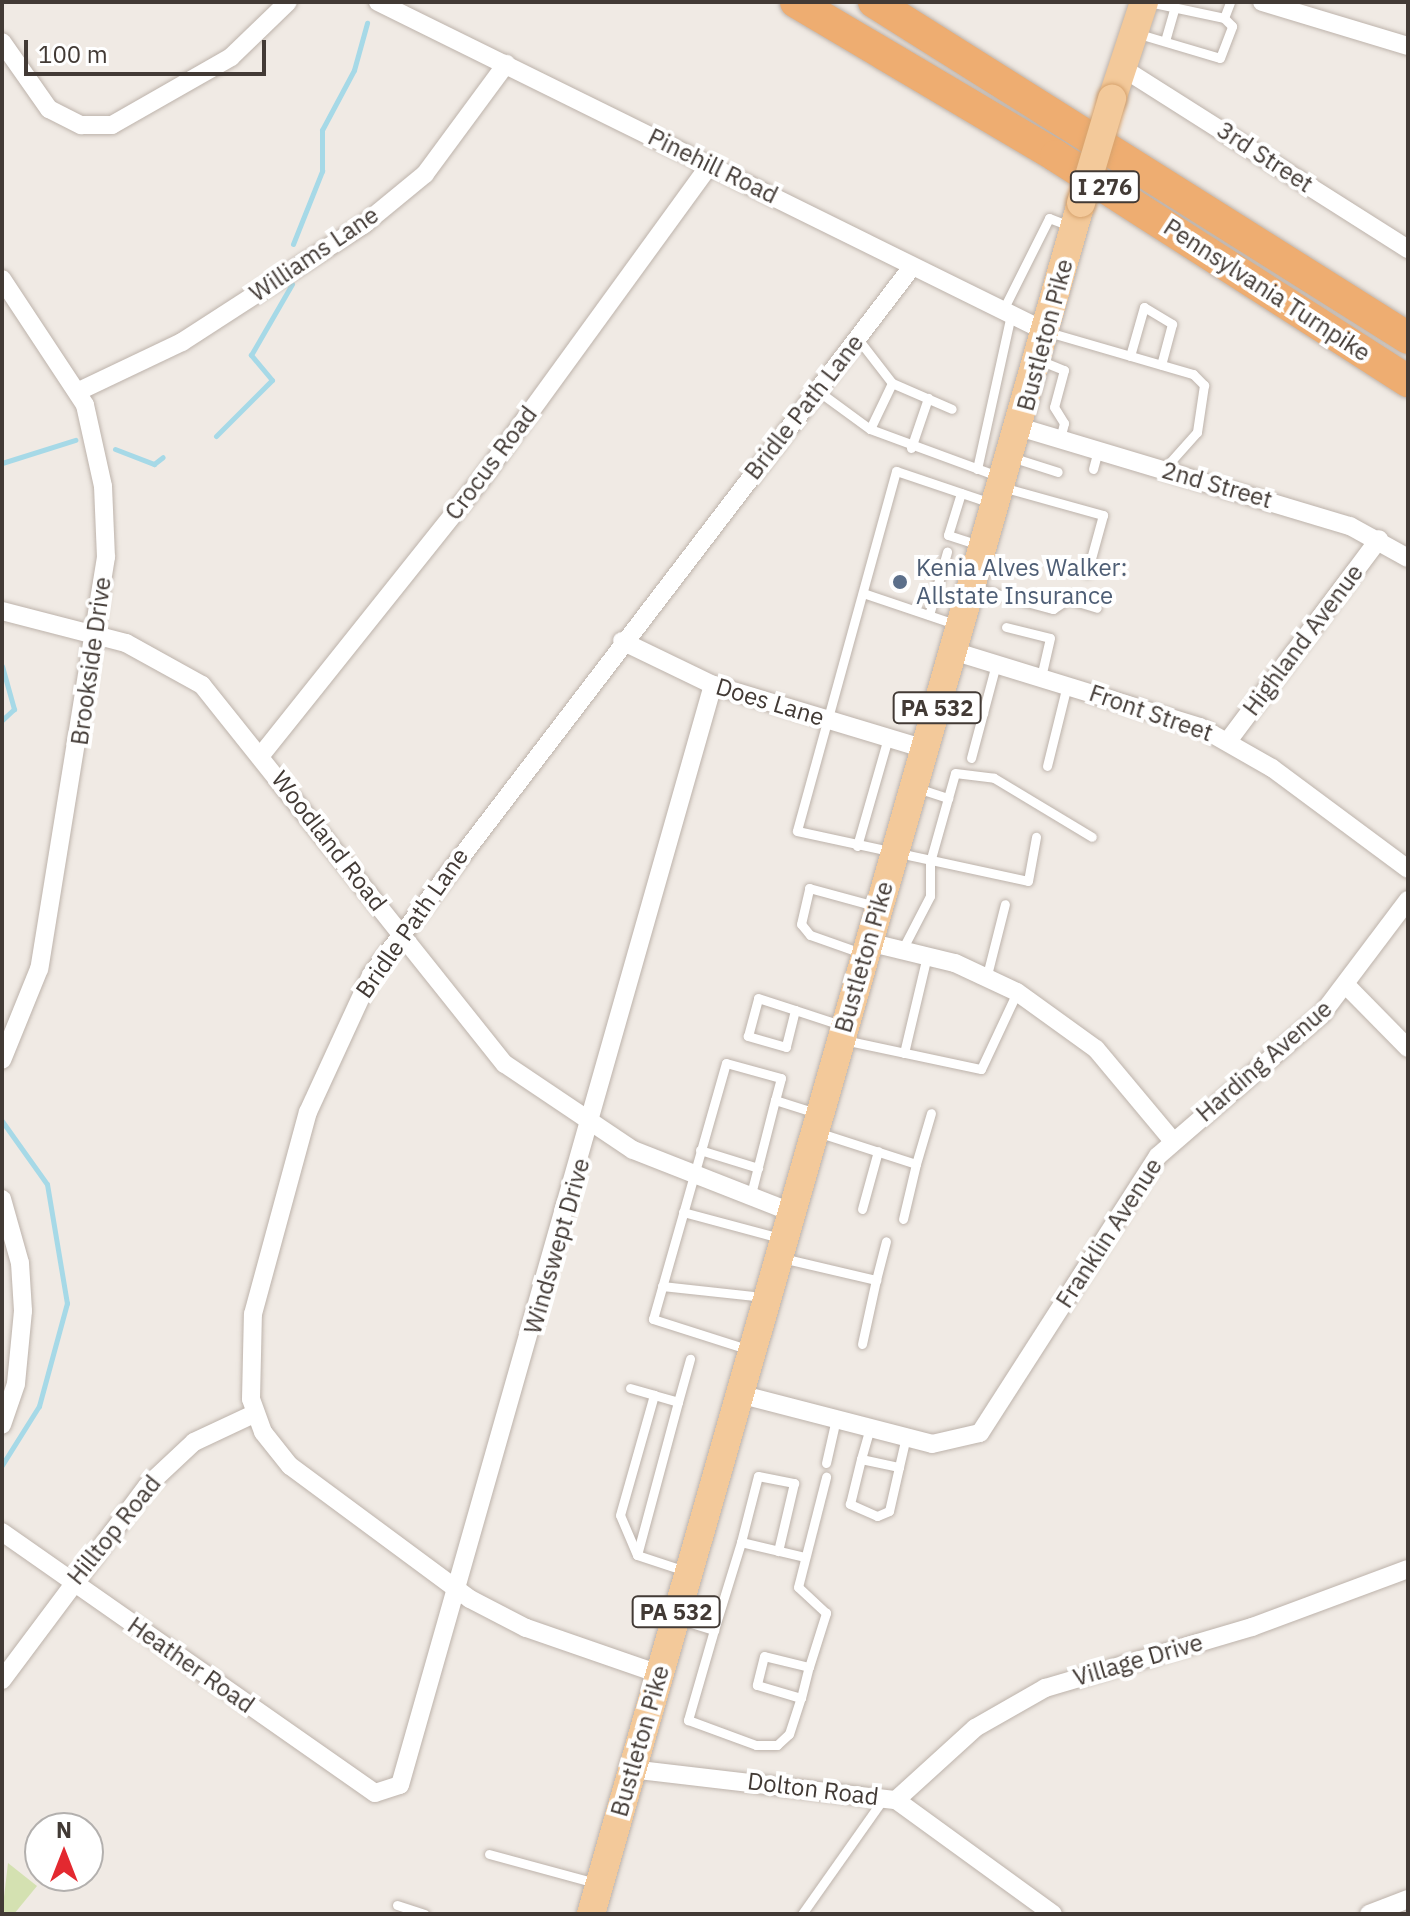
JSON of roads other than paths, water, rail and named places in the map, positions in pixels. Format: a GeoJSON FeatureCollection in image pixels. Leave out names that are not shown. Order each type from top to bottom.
{"type":"FeatureCollection","features":[{"type":"Feature","properties":{"kind":"highway","name":"Pennsylvania Turnpike"},"geometry":{"type":"LineString","coordinates":[[796,2],[1056,156],[1408,381]]}},
{"type":"Feature","properties":{"kind":"highway","name":"Pennsylvania Turnpike"},"geometry":{"type":"LineString","coordinates":[[874,2],[1408,338]]}},
{"type":"Feature","properties":{"kind":"main road","name":"Bustleton Pike"},"geometry":{"type":"LineString","coordinates":[[591,1914],[842,1033],[1019,427],[1043,394],[1039,360],[1077,215],[1121,67],[1146,2]]}},
{"type":"Feature","properties":{"kind":"street"},"geometry":{"type":"LineString","coordinates":[[2,42],[49,109],[81,125],[112,125],[223,63],[288,2]]}},
{"type":"Feature","properties":{"kind":"street","name":"Pinehill Road"},"geometry":{"type":"LineString","coordinates":[[378,2],[1047,332]]}},
{"type":"Feature","properties":{"kind":"street"},"geometry":{"type":"LineString","coordinates":[[1268,3],[1408,46]]}},
{"type":"Feature","properties":{"kind":"street","name":"Williams Lane"},"geometry":{"type":"LineString","coordinates":[[79,391],[182,342],[363,225],[425,174],[506,64]]}},
{"type":"Feature","properties":{"kind":"street","name":"3rd Street"},"geometry":{"type":"LineString","coordinates":[[1121,67],[1408,249]]}},
{"type":"Feature","properties":{"kind":"street","name":"Crocus Road"},"geometry":{"type":"LineString","coordinates":[[262,754],[483,477],[710,164]]}},
{"type":"Feature","properties":{"kind":"street","name":"Bridle Path Lane"},"geometry":{"type":"LineString","coordinates":[[256,1413],[253,1314],[308,1112],[347,1019],[401,933],[622,641],[912,267]]}},
{"type":"Feature","properties":{"kind":"street","name":"Brookside Drive"},"geometry":{"type":"LineString","coordinates":[[2,279],[79,391],[95,433],[104,498],[97,635],[39,969],[2,1060]]}},
{"type":"Feature","properties":{"kind":"street","name":"2nd Street"},"geometry":{"type":"LineString","coordinates":[[1019,427],[1164,469],[1379,539],[1408,558]]}},
{"type":"Feature","properties":{"kind":"street","name":"Highland Avenue"},"geometry":{"type":"LineString","coordinates":[[1228,741],[1379,539]]}},
{"type":"Feature","properties":{"kind":"street","name":"Woodland Road"},"geometry":{"type":"LineString","coordinates":[[2,611],[97,635],[179,667],[262,754],[488,1047],[591,1126],[693,1177],[750,1198],[784,1236]]}},
{"type":"Feature","properties":{"kind":"street","name":"Front Street"},"geometry":{"type":"LineString","coordinates":[[957,639],[996,664],[1067,685],[1228,741],[1408,869]]}},
{"type":"Feature","properties":{"kind":"street","name":"Does Lane"},"geometry":{"type":"LineString","coordinates":[[622,641],[713,685],[925,749]]}},
{"type":"Feature","properties":{"kind":"street","name":"Windswept Drive"},"geometry":{"type":"LineString","coordinates":[[383,1795],[400,1785],[458,1591],[713,685]]}},
{"type":"Feature","properties":{"kind":"street","name":"Harding Avenue"},"geometry":{"type":"LineString","coordinates":[[1173,1141],[1347,986],[1408,900]]}},
{"type":"Feature","properties":{"kind":"street","name":"Franklin Avenue"},"geometry":{"type":"LineString","coordinates":[[739,1394],[946,1445],[993,1420],[1127,1198],[1173,1141],[1117,1069],[1017,992],[987,975],[927,956],[902,950],[867,948]]}},
{"type":"Feature","properties":{"kind":"street"},"geometry":{"type":"LineString","coordinates":[[1347,986],[1408,1048]]}},
{"type":"Feature","properties":{"kind":"street"},"geometry":{"type":"LineString","coordinates":[[2,1199],[20,1263],[23,1311],[16,1384],[2,1425]]}},
{"type":"Feature","properties":{"kind":"street"},"geometry":{"type":"LineString","coordinates":[[256,1413],[290,1466],[458,1591],[526,1628],[659,1674]]}},
{"type":"Feature","properties":{"kind":"street","name":"Hilltop Road"},"geometry":{"type":"LineString","coordinates":[[2,1680],[72,1581],[173,1459],[256,1413]]}},
{"type":"Feature","properties":{"kind":"street","name":"Heather Road"},"geometry":{"type":"LineString","coordinates":[[2,1532],[383,1795]]}},
{"type":"Feature","properties":{"kind":"street","name":"Village Drive"},"geometry":{"type":"LineString","coordinates":[[890,1798],[975,1728],[1045,1688],[1252,1627],[1408,1569]]}},
{"type":"Feature","properties":{"kind":"street","name":"Dolton Road"},"geometry":{"type":"LineString","coordinates":[[631,1769],[890,1798],[1053,1914]]}},
{"type":"Feature","properties":{"kind":"street"},"geometry":{"type":"LineString","coordinates":[[1369,1914],[1408,1899]]}},
{"type":"Feature","properties":{"kind":"lane"},"geometry":{"type":"LineString","coordinates":[[1134,32],[1220,58],[1232,26],[1224,18],[1146,2]]}},
{"type":"Feature","properties":{"kind":"lane"},"geometry":{"type":"LineString","coordinates":[[1224,18],[1230,2]]}},
{"type":"Feature","properties":{"kind":"lane"},"geometry":{"type":"LineString","coordinates":[[1165,41],[1174,10]]}},
{"type":"Feature","properties":{"kind":"lane"},"geometry":{"type":"LineString","coordinates":[[977,469],[1007,312],[1049,218],[1077,215]]}},
{"type":"Feature","properties":{"kind":"lane"},"geometry":{"type":"LineString","coordinates":[[1130,356],[1144,307],[1172,324],[1161,365]]}},
{"type":"Feature","properties":{"kind":"lane"},"geometry":{"type":"LineString","coordinates":[[1047,332],[1193,374],[1205,398],[1197,432],[1164,469]]}},
{"type":"Feature","properties":{"kind":"lane"},"geometry":{"type":"LineString","coordinates":[[858,339],[892,383],[952,409]]}},
{"type":"Feature","properties":{"kind":"lane"},"geometry":{"type":"LineString","coordinates":[[870,429],[892,383]]}},
{"type":"Feature","properties":{"kind":"lane"},"geometry":{"type":"LineString","coordinates":[[818,391],[870,429],[911,448],[1103,515],[1087,573]]}},
{"type":"Feature","properties":{"kind":"lane"},"geometry":{"type":"LineString","coordinates":[[1043,394],[1060,439]]}},
{"type":"Feature","properties":{"kind":"lane"},"geometry":{"type":"LineString","coordinates":[[911,448],[928,398]]}},
{"type":"Feature","properties":{"kind":"lane"},"geometry":{"type":"LineString","coordinates":[[1093,469],[1098,450]]}},
{"type":"Feature","properties":{"kind":"lane"},"geometry":{"type":"LineString","coordinates":[[1036,837],[1028,881],[894,855],[797,831],[896,471],[961,493],[1058,472]]}},
{"type":"Feature","properties":{"kind":"lane"},"geometry":{"type":"LineString","coordinates":[[961,493],[948,535],[984,547]]}},
{"type":"Feature","properties":{"kind":"lane"},"geometry":{"type":"LineString","coordinates":[[929,615],[947,552]]}},
{"type":"Feature","properties":{"kind":"lane"},"geometry":{"type":"LineString","coordinates":[[972,588],[1053,609],[1068,599],[1097,608]]}},
{"type":"Feature","properties":{"kind":"lane"},"geometry":{"type":"LineString","coordinates":[[863,593],[929,615],[957,639]]}},
{"type":"Feature","properties":{"kind":"lane"},"geometry":{"type":"LineString","coordinates":[[1006,627],[1050,638],[1041,677]]}},
{"type":"Feature","properties":{"kind":"lane"},"geometry":{"type":"LineString","coordinates":[[971,758],[996,664]]}},
{"type":"Feature","properties":{"kind":"lane"},"geometry":{"type":"LineString","coordinates":[[1047,766],[1067,685]]}},
{"type":"Feature","properties":{"kind":"lane"},"geometry":{"type":"LineString","coordinates":[[939,701],[983,713]]}},
{"type":"Feature","properties":{"kind":"lane"},"geometry":{"type":"LineString","coordinates":[[857,846],[888,738]]}},
{"type":"Feature","properties":{"kind":"lane"},"geometry":{"type":"LineString","coordinates":[[902,950],[930,896],[930,862],[955,773],[994,778],[1092,837]]}},
{"type":"Feature","properties":{"kind":"lane"},"geometry":{"type":"LineString","coordinates":[[914,787],[948,798]]}},
{"type":"Feature","properties":{"kind":"lane"},"geometry":{"type":"LineString","coordinates":[[867,948],[810,935],[801,924],[809,888],[879,907]]}},
{"type":"Feature","properties":{"kind":"lane"},"geometry":{"type":"LineString","coordinates":[[987,975],[1005,904]]}},
{"type":"Feature","properties":{"kind":"lane"},"geometry":{"type":"LineString","coordinates":[[904,1053],[927,956]]}},
{"type":"Feature","properties":{"kind":"lane"},"geometry":{"type":"LineString","coordinates":[[795,1010],[786,1047],[748,1036],[758,998],[795,1010],[842,1033],[904,1053],[981,1069],[1017,992]]}},
{"type":"Feature","properties":{"kind":"lane"},"geometry":{"type":"LineString","coordinates":[[750,1198],[781,1078],[726,1063],[653,1319],[752,1350]]}},
{"type":"Feature","properties":{"kind":"lane"},"geometry":{"type":"LineString","coordinates":[[775,1100],[878,1151],[916,1164]]}},
{"type":"Feature","properties":{"kind":"lane"},"geometry":{"type":"LineString","coordinates":[[903,1219],[931,1113]]}},
{"type":"Feature","properties":{"kind":"lane"},"geometry":{"type":"LineString","coordinates":[[700,1150],[758,1168]]}},
{"type":"Feature","properties":{"kind":"lane"},"geometry":{"type":"LineString","coordinates":[[862,1209],[878,1151]]}},
{"type":"Feature","properties":{"kind":"lane"},"geometry":{"type":"LineString","coordinates":[[683,1212],[784,1236],[876,1280]]}},
{"type":"Feature","properties":{"kind":"lane"},"geometry":{"type":"LineString","coordinates":[[862,1344],[886,1241]]}},
{"type":"Feature","properties":{"kind":"lane"},"geometry":{"type":"LineString","coordinates":[[662,1286],[767,1297]]}},
{"type":"Feature","properties":{"kind":"lane"},"geometry":{"type":"LineString","coordinates":[[637,1555],[690,1359]]}},
{"type":"Feature","properties":{"kind":"lane"},"geometry":{"type":"LineString","coordinates":[[630,1388],[678,1402]]}},
{"type":"Feature","properties":{"kind":"lane"},"geometry":{"type":"LineString","coordinates":[[654,1395],[620,1515],[637,1555],[688,1572]]}},
{"type":"Feature","properties":{"kind":"lane"},"geometry":{"type":"LineString","coordinates":[[826,1463],[836,1419]]}},
{"type":"Feature","properties":{"kind":"lane"},"geometry":{"type":"LineString","coordinates":[[870,1428],[850,1504],[867,1514],[889,1511],[906,1437]]}},
{"type":"Feature","properties":{"kind":"lane"},"geometry":{"type":"LineString","coordinates":[[861,1459],[899,1467]]}},
{"type":"Feature","properties":{"kind":"lane"},"geometry":{"type":"LineString","coordinates":[[778,1551],[794,1483],[758,1476],[688,1720],[756,1745],[777,1745],[801,1698],[826,1613],[798,1587],[826,1477]]}},
{"type":"Feature","properties":{"kind":"lane"},"geometry":{"type":"LineString","coordinates":[[741,1542],[805,1557]]}},
{"type":"Feature","properties":{"kind":"lane"},"geometry":{"type":"LineString","coordinates":[[675,1618],[714,1630]]}},
{"type":"Feature","properties":{"kind":"lane"},"geometry":{"type":"LineString","coordinates":[[801,1698],[757,1685],[764,1656],[809,1667]]}},
{"type":"Feature","properties":{"kind":"lane"},"geometry":{"type":"LineString","coordinates":[[802,1914],[890,1798]]}},
{"type":"Feature","properties":{"kind":"lane"},"geometry":{"type":"LineString","coordinates":[[489,1854],[600,1884]]}},
{"type":"Feature","properties":{"kind":"lane"},"geometry":{"type":"LineString","coordinates":[[397,1905],[425,1914]]}},
{"type":"Feature","properties":{"kind":"waterway"},"geometry":{"type":"LineString","coordinates":[[293,244],[322,171],[322,130],[354,70],[367,23]]}},
{"type":"Feature","properties":{"kind":"waterway"},"geometry":{"type":"LineString","coordinates":[[216,436],[272,380],[251,355],[292,284]]}},
{"type":"Feature","properties":{"kind":"waterway"},"geometry":{"type":"LineString","coordinates":[[2,463],[75,440]]}},
{"type":"Feature","properties":{"kind":"waterway"},"geometry":{"type":"LineString","coordinates":[[115,449],[154,464],[163,457]]}},
{"type":"Feature","properties":{"kind":"waterway"},"geometry":{"type":"LineString","coordinates":[[2,666],[14,709],[2,720]]}},
{"type":"Feature","properties":{"kind":"waterway"},"geometry":{"type":"LineString","coordinates":[[2,1121],[47,1184],[67,1303],[39,1406],[2,1465]]}},
{"type":"Feature","properties":{"kind":"place","name":"Kenia Alves Walker: Allstate Insurance"},"geometry":{"type":"Point","coordinates":[900,582]}}]}
